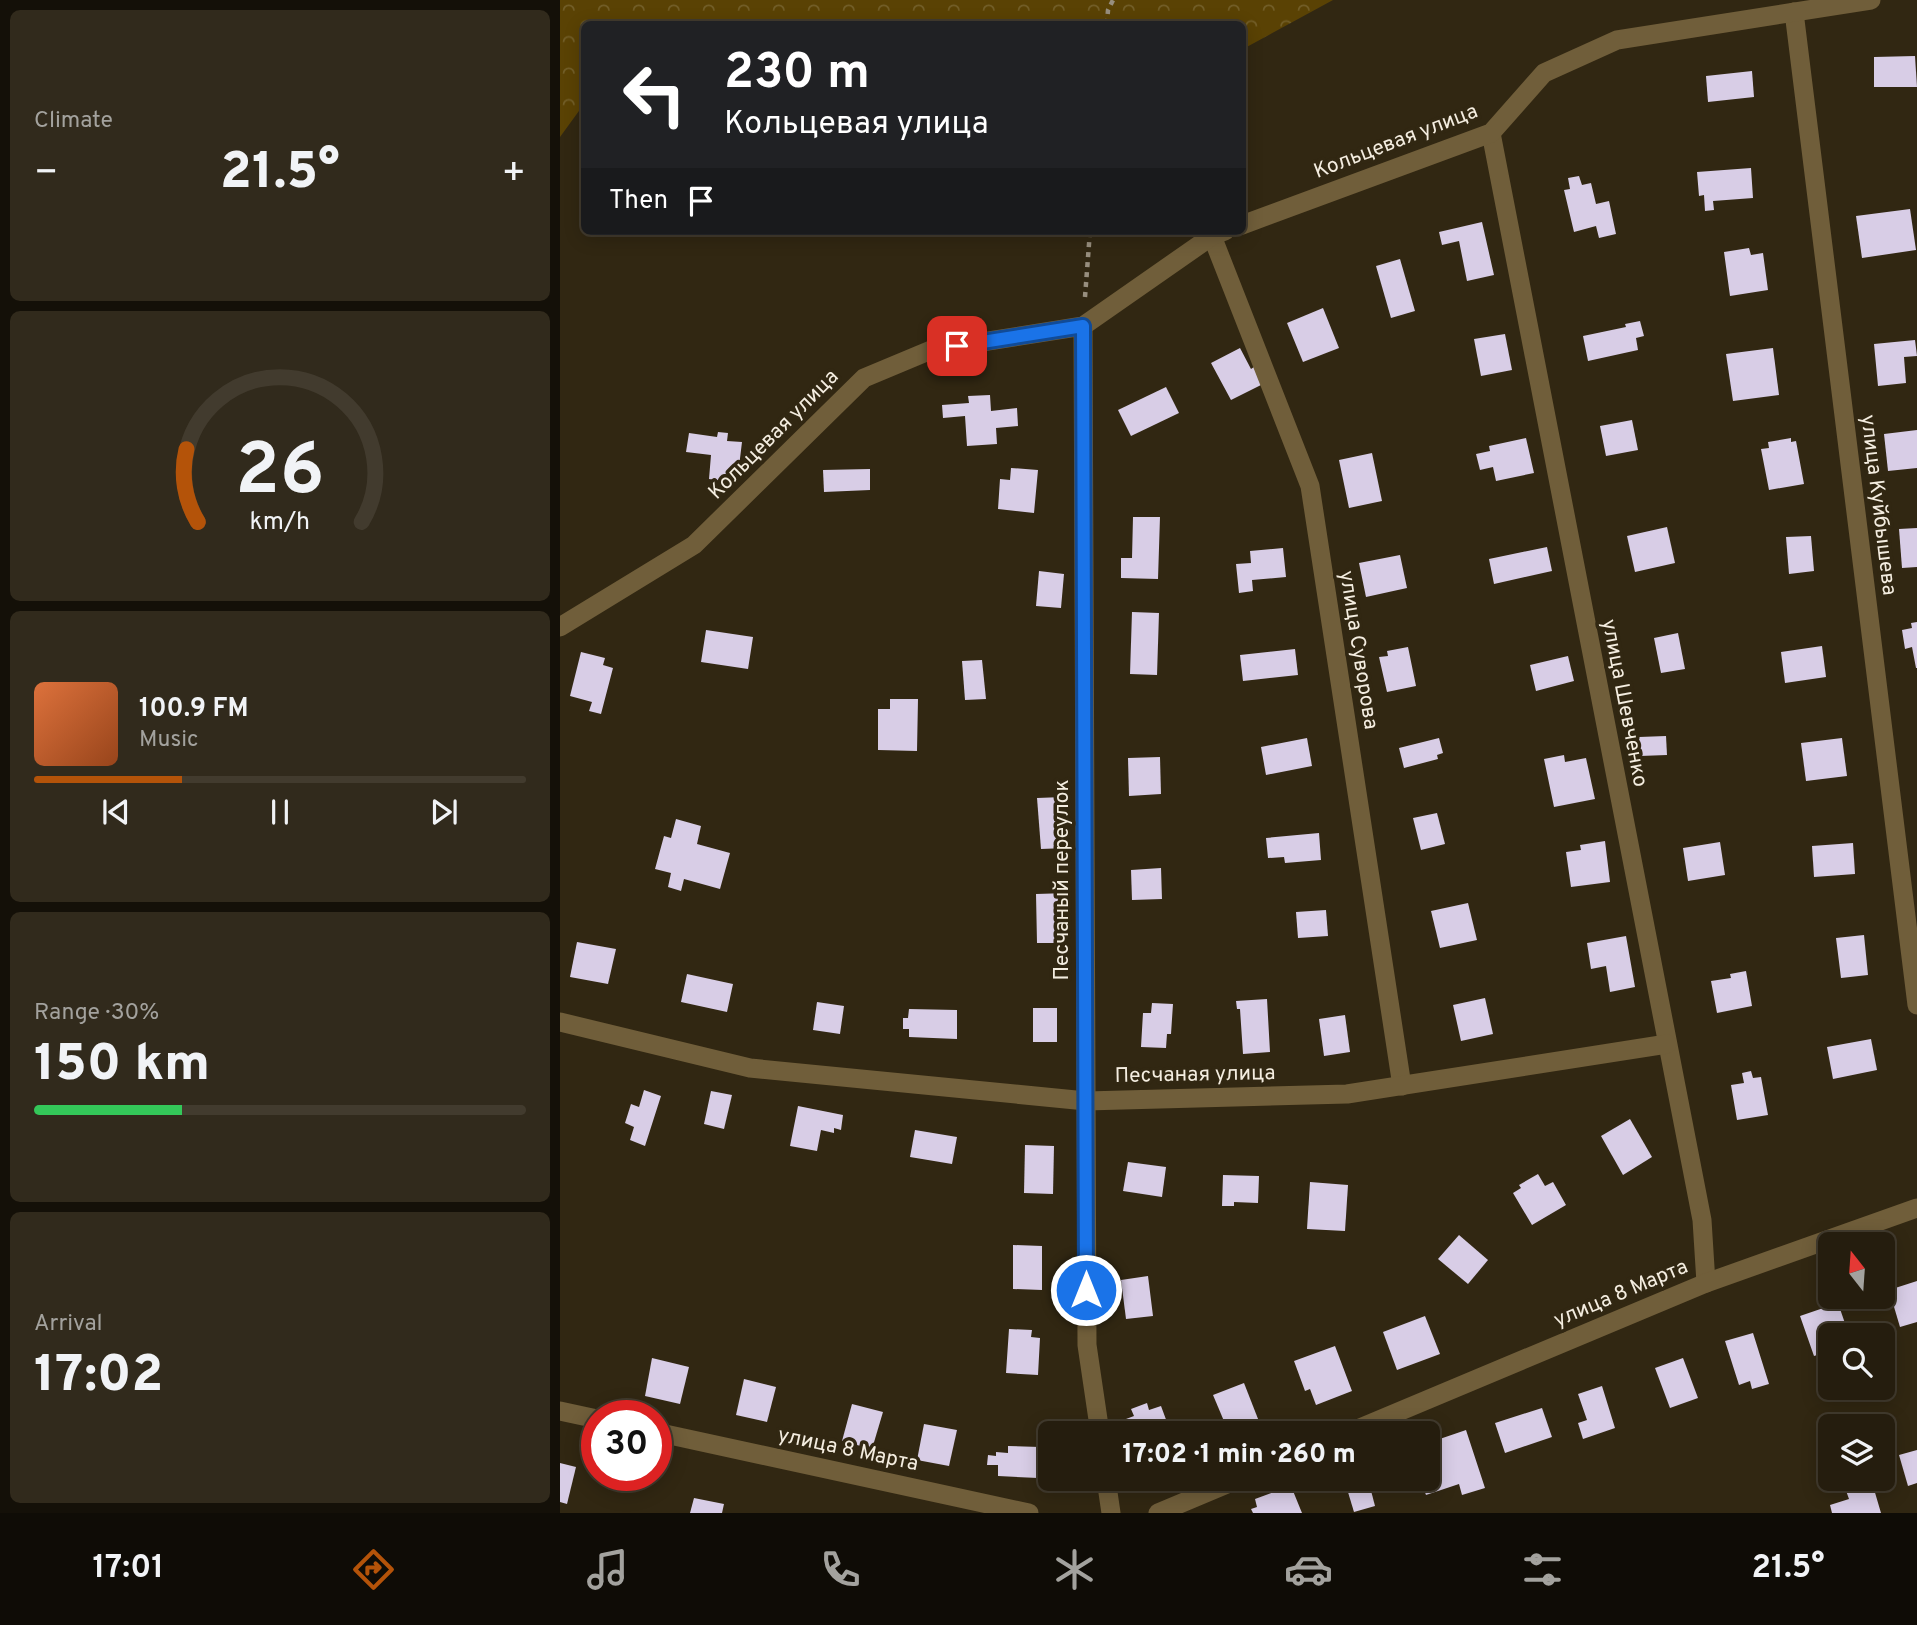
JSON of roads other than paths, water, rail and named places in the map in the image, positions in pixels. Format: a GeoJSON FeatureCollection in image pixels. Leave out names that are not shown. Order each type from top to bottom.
{"type":"FeatureCollection","features":[{"type":"Feature","properties":{"kind":"street","name":"Кольцевая улица"},"geometry":{"type":"LineString","coordinates":[[1246,224],[1491,133],[1544,73],[1617,40],[1871,0]]}},
{"type":"Feature","properties":{"kind":"street","name":"улица Куйбышева"},"geometry":{"type":"LineString","coordinates":[[1794,12],[1917,1005]]}},
{"type":"Feature","properties":{"kind":"street","name":"улица Шевченко"},"geometry":{"type":"LineString","coordinates":[[1491,133],[1702,1220],[1706,1283]]}},
{"type":"Feature","properties":{"kind":"street","name":"Кольцевая улица"},"geometry":{"type":"LineString","coordinates":[[560,627],[694,545],[864,378],[931,350],[1083,326],[1216,235]]}},
{"type":"Feature","properties":{"kind":"street","name":"улица Суворова"},"geometry":{"type":"LineString","coordinates":[[1220,235],[1310,486],[1402,1086]]}},
{"type":"Feature","properties":{"kind":"street","name":"Песчаный переулок"},"geometry":{"type":"LineString","coordinates":[[1083,326],[1087,1345],[1098,1421]]}},
{"type":"Feature","properties":{"kind":"street","name":"Песчаная улица"},"geometry":{"type":"LineString","coordinates":[[560,1022],[750,1068],[1086,1101],[1347,1094],[1667,1044]]}},
{"type":"Feature","properties":{"kind":"street","name":"улица 8 Марта"},"geometry":{"type":"LineString","coordinates":[[1377,1421],[1706,1283],[1917,1208]]}},
{"type":"Feature","properties":{"kind":"street"},"geometry":{"type":"LineString","coordinates":[[560,1411],[581,1416]]}},
{"type":"Feature","properties":{"kind":"street","name":"улица 8 Марта"},"geometry":{"type":"LineString","coordinates":[[672,1435],[1030,1513]]}},
{"type":"Feature","properties":{"kind":"street"},"geometry":{"type":"LineString","coordinates":[[1108,1491],[1111,1513]]}},
{"type":"Feature","properties":{"kind":"street"},"geometry":{"type":"LineString","coordinates":[[1158,1513],[1210,1491]]}}]}
